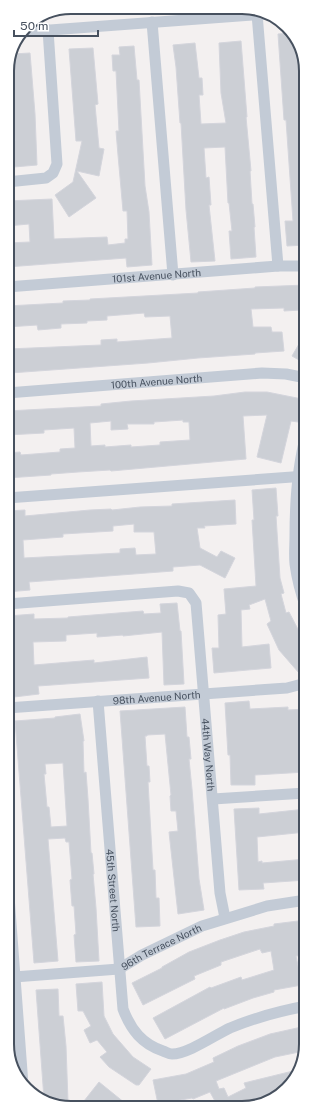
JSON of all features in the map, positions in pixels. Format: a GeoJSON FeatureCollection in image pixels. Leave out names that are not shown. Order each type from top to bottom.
{"type":"FeatureCollection","features":[{"type":"Feature","properties":{"kind":"street"},"geometry":{"type":"LineString","coordinates":[[31,31],[250,15]]}},
{"type":"Feature","properties":{"kind":"street"},"geometry":{"type":"LineString","coordinates":[[261,18],[278,266]]}},
{"type":"Feature","properties":{"kind":"street"},"geometry":{"type":"LineString","coordinates":[[152,22],[173,274]]}},
{"type":"Feature","properties":{"kind":"street"},"geometry":{"type":"LineString","coordinates":[[14,181],[46,178],[54,173],[57,164],[48,30]]}},
{"type":"Feature","properties":{"kind":"street","name":"101st Avenue North"},"geometry":{"type":"LineString","coordinates":[[14,286],[278,266],[299,266]]}},
{"type":"Feature","properties":{"kind":"street","name":"100th Avenue North"},"geometry":{"type":"LineString","coordinates":[[14,391],[262,373],[286,374],[299,377]]}},
{"type":"Feature","properties":{"kind":"street"},"geometry":{"type":"LineString","coordinates":[[14,498],[299,477]]}},
{"type":"Feature","properties":{"kind":"street"},"geometry":{"type":"LineString","coordinates":[[299,495],[295,518],[295,562],[299,587]]}},
{"type":"Feature","properties":{"kind":"street","name":"44th Way North"},"geometry":{"type":"LineString","coordinates":[[14,603],[178,591],[189,593],[196,603],[220,893],[225,918]]}},
{"type":"Feature","properties":{"kind":"street","name":"98th Avenue North"},"geometry":{"type":"LineString","coordinates":[[14,707],[287,688],[299,685]]}},
{"type":"Feature","properties":{"kind":"street","name":"45th Street North"},"geometry":{"type":"LineString","coordinates":[[98,701],[123,1009],[128,1023],[138,1036],[153,1048],[172,1054],[188,1050],[230,1028],[260,1017],[299,1008]]}},
{"type":"Feature","properties":{"kind":"street"},"geometry":{"type":"LineString","coordinates":[[213,799],[299,793]]}},
{"type":"Feature","properties":{"kind":"street","name":"96th Terrace North"},"geometry":{"type":"LineString","coordinates":[[14,977],[120,969],[142,955],[202,926],[267,906],[299,901]]}},
{"type":"Feature","properties":{"kind":"street"},"geometry":{"type":"LineString","coordinates":[[14,977],[22,1072]]}},
{"type":"Feature","properties":{"kind":"building"},"geometry":{"type":"Polygon","coordinates":[[[278,34],[285,34],[287,36],[298,60],[299,245],[287,246],[285,221],[293,221],[278,34]]]}},
{"type":"Feature","properties":{"kind":"building"},"geometry":{"type":"Polygon","coordinates":[[[241,41],[256,257],[231,259],[229,231],[232,231],[228,203],[225,147],[204,148],[206,178],[209,177],[211,205],[209,205],[215,261],[191,262],[186,210],[181,123],[173,45],[195,43],[199,78],[202,78],[203,95],[199,95],[201,124],[226,123],[221,93],[219,43],[241,41]]]}},
{"type":"Feature","properties":{"kind":"building"},"geometry":{"type":"Polygon","coordinates":[[[134,46],[137,80],[139,80],[145,186],[149,212],[152,265],[127,267],[126,258],[14,266],[14,243],[30,242],[29,224],[14,225],[14,201],[52,199],[54,239],[107,237],[108,245],[125,243],[125,239],[128,239],[127,211],[123,211],[118,155],[116,131],[119,131],[116,71],[113,71],[112,55],[120,55],[119,47],[134,46]]]}},
{"type":"Feature","properties":{"kind":"building"},"geometry":{"type":"Polygon","coordinates":[[[93,48],[98,104],[95,105],[99,148],[104,149],[99,176],[77,171],[96,198],[69,217],[55,195],[73,182],[82,141],[76,141],[69,49],[93,48]]]}},
{"type":"Feature","properties":{"kind":"building"},"geometry":{"type":"Polygon","coordinates":[[[30,53],[37,165],[14,167],[14,67],[17,54],[30,53]]]}},
{"type":"Feature","properties":{"kind":"building"},"geometry":{"type":"Polygon","coordinates":[[[299,285],[299,310],[284,311],[284,308],[251,309],[253,327],[271,327],[272,332],[282,332],[284,351],[14,373],[14,349],[101,345],[101,340],[117,339],[117,342],[172,338],[170,316],[145,317],[144,313],[107,316],[107,320],[87,321],[87,323],[61,324],[61,328],[38,330],[37,325],[14,327],[14,306],[63,303],[63,301],[90,299],[198,293],[255,287],[299,285]]]}},
{"type":"Feature","properties":{"kind":"building"},"geometry":{"type":"Polygon","coordinates":[[[299,344],[299,360],[292,356],[299,344]]]}},
{"type":"Feature","properties":{"kind":"building"},"geometry":{"type":"Polygon","coordinates":[[[245,392],[267,392],[299,398],[299,416],[298,422],[291,421],[281,463],[257,457],[267,415],[243,416],[246,459],[111,471],[78,472],[14,478],[14,452],[20,452],[21,455],[60,452],[60,449],[75,448],[74,428],[44,430],[44,433],[14,435],[14,411],[101,406],[101,404],[214,396],[245,392]],[[183,420],[154,422],[154,424],[127,424],[128,429],[111,430],[111,421],[90,423],[91,446],[105,445],[105,447],[131,445],[131,447],[160,445],[160,442],[190,440],[189,422],[183,422],[183,420]]]}},
{"type":"Feature","properties":{"kind":"building"},"geometry":{"type":"Polygon","coordinates":[[[276,488],[278,516],[276,516],[280,578],[284,593],[281,594],[286,613],[289,612],[299,631],[299,673],[279,650],[267,624],[271,621],[265,599],[249,605],[250,609],[241,610],[242,647],[269,644],[271,668],[214,673],[212,648],[219,648],[218,615],[226,614],[224,589],[256,586],[252,520],[254,520],[252,490],[276,488]]]}},
{"type":"Feature","properties":{"kind":"building"},"geometry":{"type":"Polygon","coordinates":[[[235,500],[236,524],[204,526],[205,528],[197,528],[200,548],[217,557],[221,551],[235,558],[225,578],[200,565],[173,567],[173,571],[29,582],[30,590],[14,591],[14,511],[25,510],[25,516],[90,510],[172,506],[172,504],[235,500]],[[134,524],[113,526],[113,531],[63,534],[63,537],[23,540],[24,558],[120,553],[120,549],[135,548],[136,555],[156,554],[154,532],[134,532],[134,524]]]}},
{"type":"Feature","properties":{"kind":"building"},"geometry":{"type":"Polygon","coordinates":[[[177,603],[181,631],[184,684],[164,685],[162,632],[97,637],[97,633],[66,635],[66,641],[33,642],[34,665],[94,660],[94,663],[147,657],[149,678],[38,686],[39,694],[14,697],[14,616],[34,614],[34,619],[68,618],[143,611],[144,614],[161,613],[160,604],[177,603]]]}},
{"type":"Feature","properties":{"kind":"building"},"geometry":{"type":"Polygon","coordinates":[[[249,701],[250,709],[288,707],[288,710],[299,709],[299,772],[255,775],[255,785],[231,785],[225,703],[249,701]]]}},
{"type":"Feature","properties":{"kind":"building"},"geometry":{"type":"Polygon","coordinates":[[[185,707],[187,737],[189,737],[191,759],[189,759],[199,879],[204,910],[178,914],[169,832],[178,831],[176,811],[171,811],[171,795],[165,734],[147,735],[145,736],[147,766],[149,766],[150,782],[148,782],[153,870],[155,870],[156,898],[159,898],[160,926],[136,927],[120,711],[185,707]]]}},
{"type":"Feature","properties":{"kind":"building"},"geometry":{"type":"Polygon","coordinates":[[[80,714],[84,741],[84,773],[86,772],[99,961],[76,962],[74,935],[76,934],[70,880],[72,879],[69,842],[66,842],[65,838],[48,839],[58,961],[34,963],[15,721],[80,714]],[[63,763],[45,764],[46,774],[44,774],[47,807],[49,807],[51,827],[67,826],[63,763]]]}},
{"type":"Feature","properties":{"kind":"building"},"geometry":{"type":"Polygon","coordinates":[[[259,808],[259,814],[299,810],[299,833],[257,837],[258,862],[262,861],[262,863],[299,860],[299,880],[263,883],[264,889],[239,890],[234,809],[259,808]]]}},
{"type":"Feature","properties":{"kind":"building"},"geometry":{"type":"Polygon","coordinates":[[[299,921],[299,956],[296,956],[299,970],[299,986],[274,990],[274,992],[224,1008],[165,1039],[153,1018],[210,987],[211,988],[241,977],[242,980],[274,970],[271,951],[262,953],[260,949],[221,962],[221,965],[194,976],[195,979],[143,1005],[132,983],[189,952],[244,932],[274,926],[274,924],[299,921]]]}},
{"type":"Feature","properties":{"kind":"building"},"geometry":{"type":"Polygon","coordinates":[[[102,982],[104,1016],[113,1034],[133,1057],[151,1069],[139,1085],[136,1085],[109,1067],[100,1057],[107,1052],[97,1040],[90,1043],[84,1030],[91,1026],[83,1011],[78,1011],[76,984],[102,982]]]}},
{"type":"Feature","properties":{"kind":"building"},"geometry":{"type":"Polygon","coordinates":[[[58,989],[59,1016],[63,1016],[66,1046],[68,1101],[53,1098],[44,1094],[36,990],[58,989]]]}},
{"type":"Feature","properties":{"kind":"building"},"geometry":{"type":"Polygon","coordinates":[[[299,1028],[298,1052],[275,1057],[216,1081],[219,1089],[224,1088],[228,1097],[246,1088],[244,1083],[292,1071],[285,1082],[264,1097],[242,1101],[215,1101],[210,1092],[193,1099],[157,1101],[153,1080],[186,1074],[214,1062],[213,1058],[238,1046],[270,1034],[299,1028]]]}},
{"type":"Feature","properties":{"kind":"building"},"geometry":{"type":"Polygon","coordinates":[[[99,1082],[123,1101],[84,1101],[99,1082]]]}}]}
